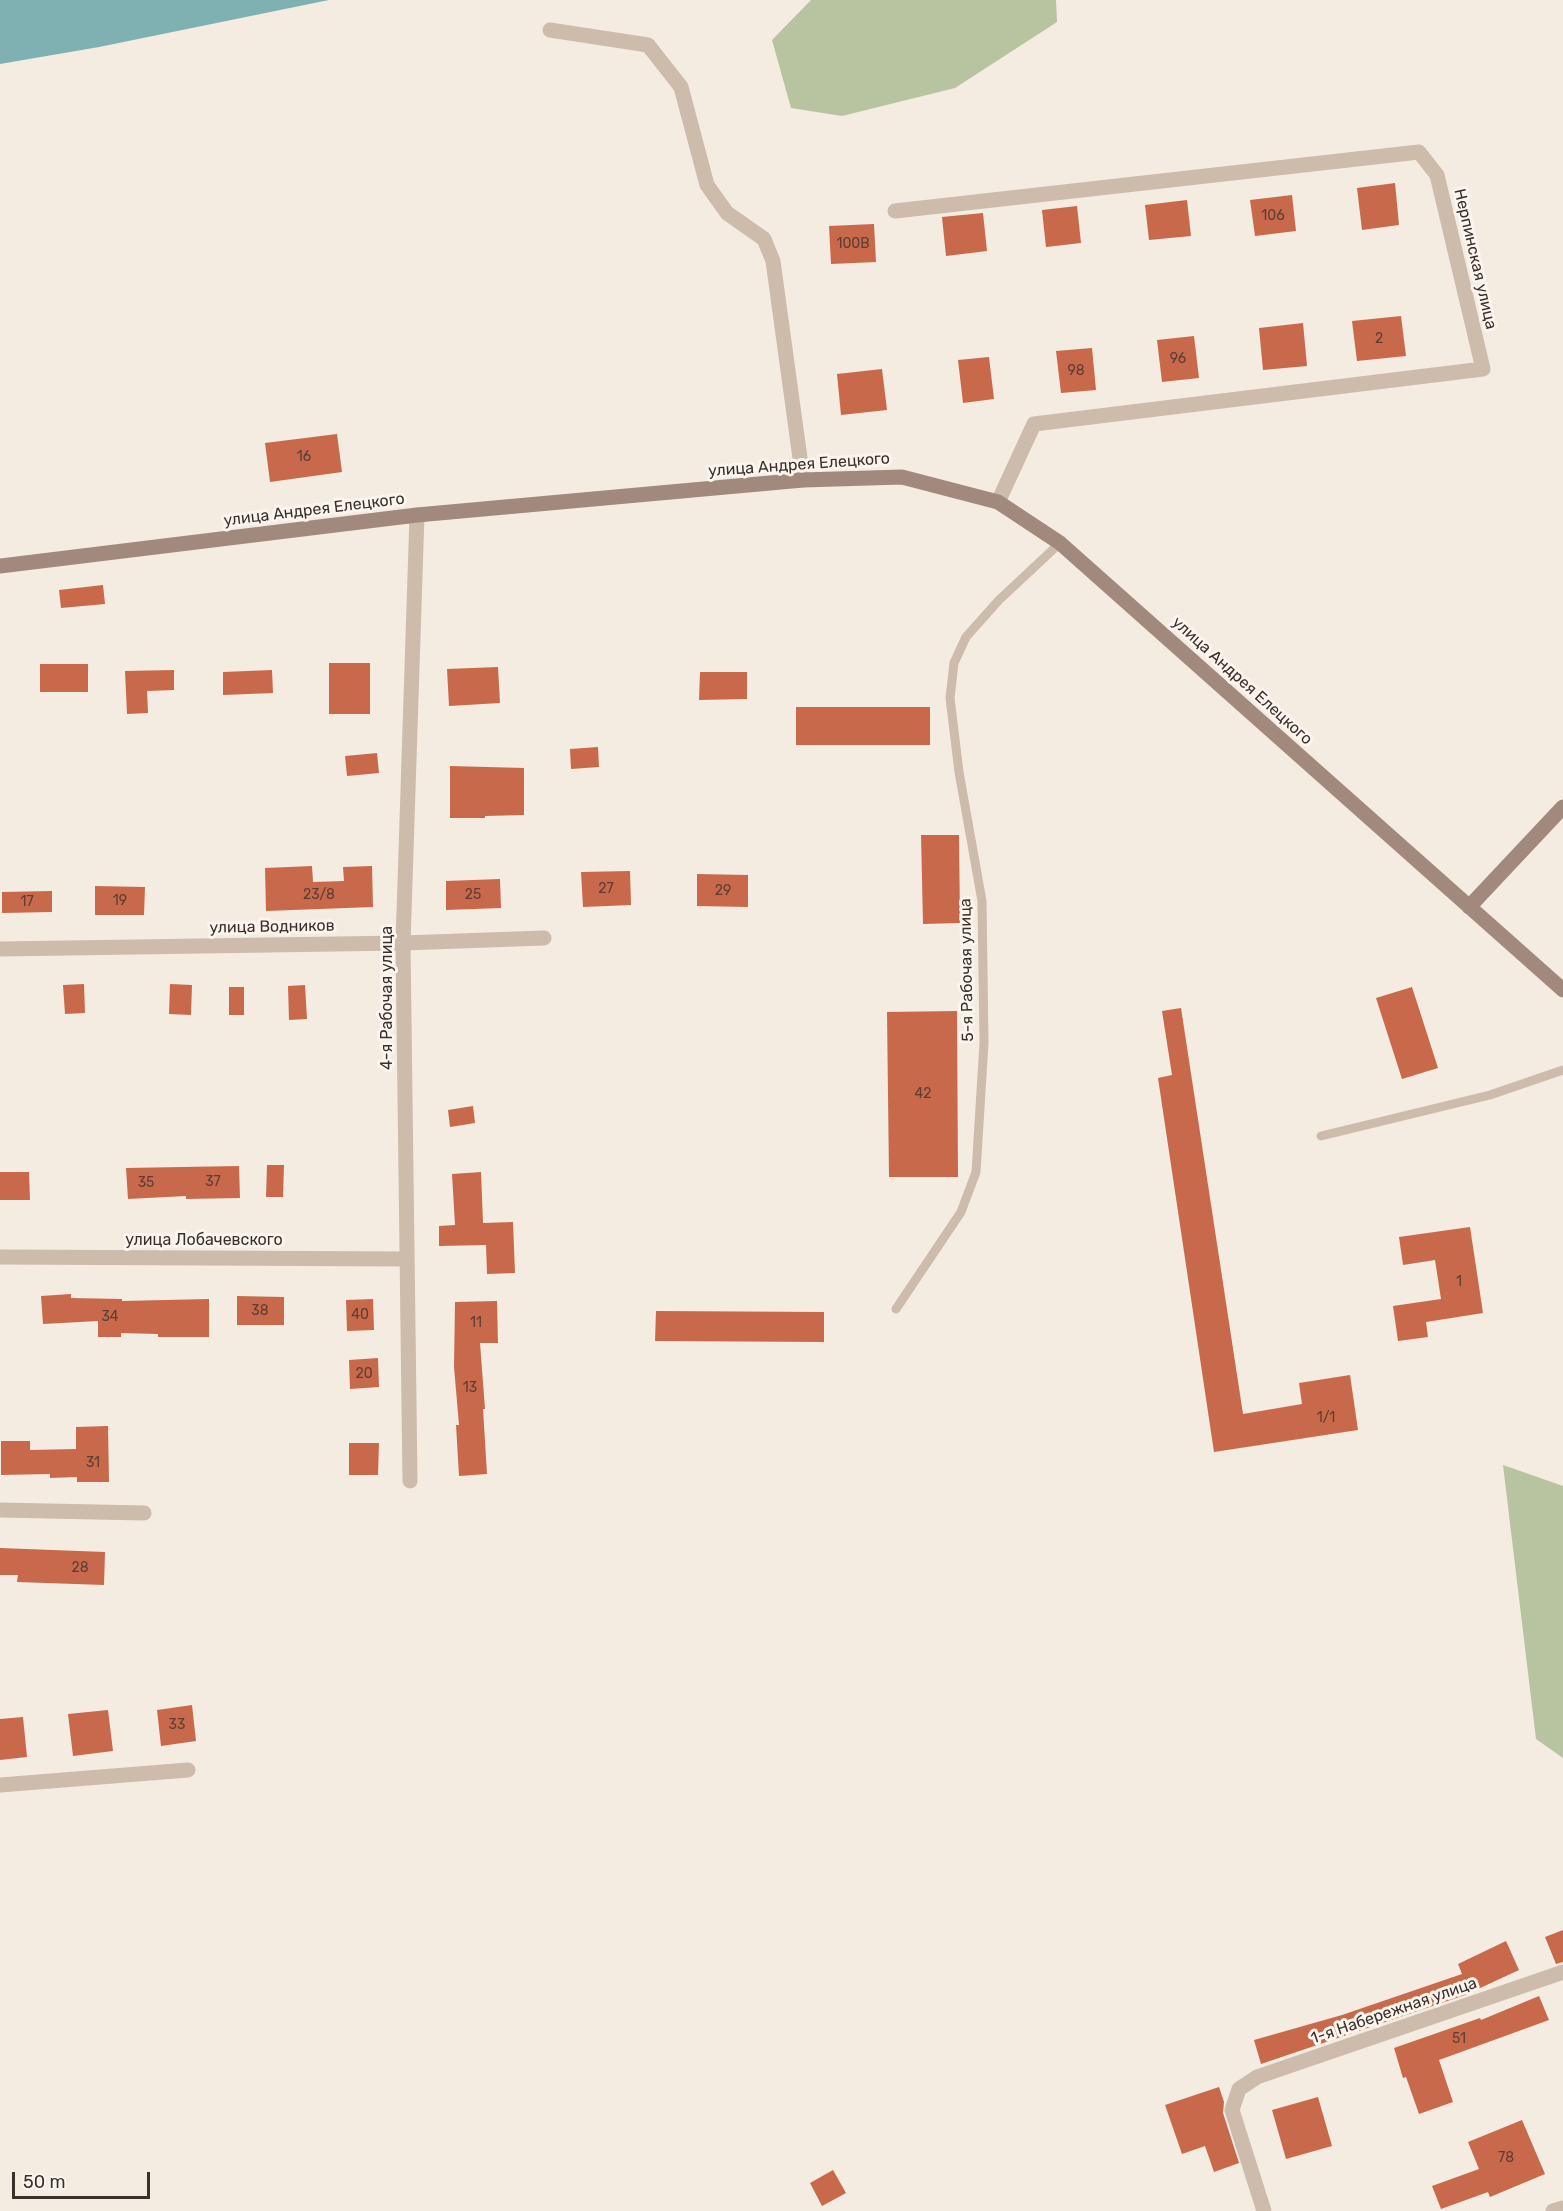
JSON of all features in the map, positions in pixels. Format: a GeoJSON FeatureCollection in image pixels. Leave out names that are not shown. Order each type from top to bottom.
{"type":"FeatureCollection","features":[{"type":"Feature","properties":{"kind":"main road","name":"улица Андрея Елецкого"},"geometry":{"type":"LineString","coordinates":[[0,566],[417,515],[803,480],[902,477],[998,502],[1060,543],[1563,990]]}},
{"type":"Feature","properties":{"kind":"main road"},"geometry":{"type":"LineString","coordinates":[[1469,907],[1563,807]]}},
{"type":"Feature","properties":{"kind":"street"},"geometry":{"type":"LineString","coordinates":[[550,30],[648,45],[681,87],[707,185],[728,213],[764,239],[773,261],[803,480]]}},
{"type":"Feature","properties":{"kind":"street","name":"Нерпинская улица"},"geometry":{"type":"LineString","coordinates":[[895,211],[1419,152],[1437,175],[1483,369],[1034,424],[998,502]]}},
{"type":"Feature","properties":{"kind":"street","name":"4-я Рабочая улица"},"geometry":{"type":"LineString","coordinates":[[410,1481],[404,943],[417,515]]}},
{"type":"Feature","properties":{"kind":"street","name":"улица Водников"},"geometry":{"type":"LineString","coordinates":[[0,949],[404,943],[544,938]]}},
{"type":"Feature","properties":{"kind":"street","name":"улица Лобачевского"},"geometry":{"type":"LineString","coordinates":[[0,1257],[408,1259]]}},
{"type":"Feature","properties":{"kind":"street"},"geometry":{"type":"LineString","coordinates":[[0,1510],[144,1512]]}},
{"type":"Feature","properties":{"kind":"street"},"geometry":{"type":"LineString","coordinates":[[0,1785],[188,1770]]}},
{"type":"Feature","properties":{"kind":"street","name":"1-я Набережная улица"},"geometry":{"type":"LineString","coordinates":[[1264,2211],[1232,2110],[1239,2089],[1257,2077],[1563,1972]]}},
{"type":"Feature","properties":{"kind":"street"},"geometry":{"type":"LineString","coordinates":[[1553,2211],[1563,2208]]}},
{"type":"Feature","properties":{"kind":"lane","name":"5-я Рабочая улица"},"geometry":{"type":"LineString","coordinates":[[896,1309],[961,1212],[976,1172],[984,1042],[982,901],[959,772],[950,698],[954,663],[966,637],[999,600],[1060,543]]}},
{"type":"Feature","properties":{"kind":"lane"},"geometry":{"type":"LineString","coordinates":[[1321,1136],[1490,1095],[1563,1070]]}},
{"type":"Feature","properties":{"kind":"green space"},"geometry":{"type":"Polygon","coordinates":[[[811,0],[1056,0],[1057,22],[955,88],[842,116],[791,108],[772,40],[811,0]]]}},
{"type":"Feature","properties":{"kind":"green space"},"geometry":{"type":"Polygon","coordinates":[[[1503,1465],[1563,1486],[1563,1758],[1536,1739],[1503,1465]]]}},
{"type":"Feature","properties":{"kind":"water"},"geometry":{"type":"Polygon","coordinates":[[[0,0],[329,0],[99,47],[0,64],[0,0]]]}},
{"type":"Feature","properties":{"kind":"building"},"geometry":{"type":"Polygon","coordinates":[[[1395,183],[1399,225],[1362,230],[1357,188],[1395,183]]]}},
{"type":"Feature","properties":{"kind":"building"},"geometry":{"type":"Polygon","coordinates":[[[1292,195],[1296,231],[1255,236],[1250,200],[1292,195]]]}},
{"type":"Feature","properties":{"kind":"building"},"geometry":{"type":"Polygon","coordinates":[[[1187,200],[1191,236],[1149,240],[1145,205],[1187,200]]]}},
{"type":"Feature","properties":{"kind":"building"},"geometry":{"type":"Polygon","coordinates":[[[1077,206],[1081,243],[1046,247],[1042,210],[1077,206]]]}},
{"type":"Feature","properties":{"kind":"building"},"geometry":{"type":"Polygon","coordinates":[[[983,213],[987,251],[946,256],[942,217],[983,213]]]}},
{"type":"Feature","properties":{"kind":"building"},"geometry":{"type":"Polygon","coordinates":[[[874,224],[876,262],[831,264],[829,226],[874,224]]]}},
{"type":"Feature","properties":{"kind":"building"},"geometry":{"type":"Polygon","coordinates":[[[1401,316],[1406,356],[1357,361],[1352,321],[1401,316]]]}},
{"type":"Feature","properties":{"kind":"building"},"geometry":{"type":"Polygon","coordinates":[[[1303,323],[1307,366],[1263,370],[1259,328],[1303,323]]]}},
{"type":"Feature","properties":{"kind":"building"},"geometry":{"type":"Polygon","coordinates":[[[1194,336],[1199,378],[1162,382],[1157,340],[1194,336]]]}},
{"type":"Feature","properties":{"kind":"building"},"geometry":{"type":"Polygon","coordinates":[[[1092,348],[1096,390],[1061,393],[1056,351],[1092,348]]]}},
{"type":"Feature","properties":{"kind":"building"},"geometry":{"type":"Polygon","coordinates":[[[989,357],[994,399],[963,403],[958,360],[989,357]]]}},
{"type":"Feature","properties":{"kind":"building"},"geometry":{"type":"Polygon","coordinates":[[[882,369],[887,410],[841,415],[837,374],[882,369]]]}},
{"type":"Feature","properties":{"kind":"building"},"geometry":{"type":"Polygon","coordinates":[[[337,434],[342,472],[270,482],[265,443],[337,434]]]}},
{"type":"Feature","properties":{"kind":"building"},"geometry":{"type":"Polygon","coordinates":[[[103,585],[105,604],[61,608],[59,590],[103,585]]]}},
{"type":"Feature","properties":{"kind":"building"},"geometry":{"type":"Polygon","coordinates":[[[329,663],[370,663],[370,714],[329,714],[329,663]]]}},
{"type":"Feature","properties":{"kind":"building"},"geometry":{"type":"Polygon","coordinates":[[[40,664],[88,664],[88,692],[40,692],[40,664]]]}},
{"type":"Feature","properties":{"kind":"building"},"geometry":{"type":"Polygon","coordinates":[[[498,667],[500,703],[449,706],[447,669],[498,667]]]}},
{"type":"Feature","properties":{"kind":"building"},"geometry":{"type":"Polygon","coordinates":[[[174,670],[174,690],[147,691],[148,713],[127,714],[125,671],[174,670]]]}},
{"type":"Feature","properties":{"kind":"building"},"geometry":{"type":"Polygon","coordinates":[[[272,670],[273,693],[223,695],[223,672],[272,670]]]}},
{"type":"Feature","properties":{"kind":"building"},"geometry":{"type":"Polygon","coordinates":[[[700,672],[747,672],[747,699],[699,700],[700,672]]]}},
{"type":"Feature","properties":{"kind":"building"},"geometry":{"type":"Polygon","coordinates":[[[796,707],[930,707],[930,745],[796,745],[796,707]]]}},
{"type":"Feature","properties":{"kind":"building"},"geometry":{"type":"Polygon","coordinates":[[[598,747],[599,767],[571,769],[570,749],[598,747]]]}},
{"type":"Feature","properties":{"kind":"building"},"geometry":{"type":"Polygon","coordinates":[[[377,753],[379,773],[347,776],[345,756],[377,753]]]}},
{"type":"Feature","properties":{"kind":"building"},"geometry":{"type":"Polygon","coordinates":[[[450,766],[524,768],[524,815],[450,818],[450,766]]]}},
{"type":"Feature","properties":{"kind":"building"},"geometry":{"type":"Polygon","coordinates":[[[921,835],[959,835],[960,923],[923,924],[921,835]]]}},
{"type":"Feature","properties":{"kind":"building"},"geometry":{"type":"Polygon","coordinates":[[[312,866],[313,882],[344,881],[343,867],[372,866],[373,907],[266,911],[265,868],[312,866]]]}},
{"type":"Feature","properties":{"kind":"building"},"geometry":{"type":"Polygon","coordinates":[[[630,871],[631,905],[583,907],[581,872],[630,871]]]}},
{"type":"Feature","properties":{"kind":"building"},"geometry":{"type":"Polygon","coordinates":[[[697,874],[748,875],[748,907],[697,906],[697,874]]]}},
{"type":"Feature","properties":{"kind":"building"},"geometry":{"type":"Polygon","coordinates":[[[500,879],[501,908],[446,910],[446,881],[500,879]]]}},
{"type":"Feature","properties":{"kind":"building"},"geometry":{"type":"Polygon","coordinates":[[[95,886],[145,887],[144,915],[95,915],[95,886]]]}},
{"type":"Feature","properties":{"kind":"building"},"geometry":{"type":"Polygon","coordinates":[[[52,891],[52,912],[2,913],[2,892],[52,891]]]}},
{"type":"Feature","properties":{"kind":"building"},"geometry":{"type":"Polygon","coordinates":[[[84,984],[85,1013],[65,1014],[63,985],[84,984]]]}},
{"type":"Feature","properties":{"kind":"building"},"geometry":{"type":"Polygon","coordinates":[[[170,984],[192,985],[191,1015],[169,1014],[170,984]]]}},
{"type":"Feature","properties":{"kind":"building"},"geometry":{"type":"Polygon","coordinates":[[[305,985],[307,1019],[289,1020],[288,986],[305,985]]]}},
{"type":"Feature","properties":{"kind":"building"},"geometry":{"type":"Polygon","coordinates":[[[229,987],[244,987],[244,1015],[229,1015],[229,987]]]}},
{"type":"Feature","properties":{"kind":"building"},"geometry":{"type":"Polygon","coordinates":[[[1412,987],[1438,1068],[1402,1079],[1376,998],[1412,987]]]}},
{"type":"Feature","properties":{"kind":"building"},"geometry":{"type":"Polygon","coordinates":[[[1181,1008],[1243,1414],[1302,1404],[1299,1383],[1350,1375],[1358,1430],[1214,1452],[1158,1078],[1172,1075],[1162,1011],[1181,1008]]]}},
{"type":"Feature","properties":{"kind":"building"},"geometry":{"type":"Polygon","coordinates":[[[957,1011],[958,1177],[889,1177],[887,1012],[957,1011]]]}},
{"type":"Feature","properties":{"kind":"building"},"geometry":{"type":"Polygon","coordinates":[[[473,1106],[475,1123],[450,1127],[448,1110],[473,1106]]]}},
{"type":"Feature","properties":{"kind":"building"},"geometry":{"type":"Polygon","coordinates":[[[267,1165],[284,1165],[283,1197],[266,1197],[267,1165]]]}},
{"type":"Feature","properties":{"kind":"building"},"geometry":{"type":"Polygon","coordinates":[[[239,1166],[240,1198],[186,1199],[186,1196],[128,1199],[126,1168],[239,1166]]]}},
{"type":"Feature","properties":{"kind":"building"},"geometry":{"type":"Polygon","coordinates":[[[0,1172],[29,1172],[30,1200],[0,1200],[0,1172]]]}},
{"type":"Feature","properties":{"kind":"building"},"geometry":{"type":"Polygon","coordinates":[[[481,1172],[483,1223],[513,1222],[515,1273],[487,1274],[486,1245],[439,1246],[439,1226],[455,1225],[452,1174],[481,1172]]]}},
{"type":"Feature","properties":{"kind":"building"},"geometry":{"type":"Polygon","coordinates":[[[1470,1227],[1483,1313],[1426,1322],[1428,1337],[1398,1341],[1393,1306],[1441,1299],[1435,1260],[1403,1265],[1399,1237],[1470,1227]]]}},
{"type":"Feature","properties":{"kind":"building"},"geometry":{"type":"Polygon","coordinates":[[[71,1294],[71,1298],[122,1299],[122,1301],[209,1299],[209,1337],[158,1337],[158,1334],[121,1333],[121,1337],[98,1337],[98,1321],[43,1324],[41,1296],[71,1294]]]}},
{"type":"Feature","properties":{"kind":"building"},"geometry":{"type":"Polygon","coordinates":[[[237,1296],[284,1297],[284,1325],[237,1325],[237,1296]]]}},
{"type":"Feature","properties":{"kind":"building"},"geometry":{"type":"Polygon","coordinates":[[[373,1299],[374,1330],[347,1331],[346,1300],[373,1299]]]}},
{"type":"Feature","properties":{"kind":"building"},"geometry":{"type":"Polygon","coordinates":[[[497,1301],[498,1343],[480,1343],[487,1474],[459,1476],[456,1425],[459,1425],[454,1367],[455,1302],[497,1301]]]}},
{"type":"Feature","properties":{"kind":"building"},"geometry":{"type":"Polygon","coordinates":[[[656,1311],[824,1312],[824,1342],[655,1341],[656,1311]]]}},
{"type":"Feature","properties":{"kind":"building"},"geometry":{"type":"Polygon","coordinates":[[[378,1358],[379,1387],[350,1389],[349,1360],[378,1358]]]}},
{"type":"Feature","properties":{"kind":"building"},"geometry":{"type":"Polygon","coordinates":[[[108,1426],[109,1482],[77,1482],[77,1477],[50,1478],[50,1474],[1,1475],[1,1441],[30,1441],[30,1450],[76,1449],[76,1427],[108,1426]]]}},
{"type":"Feature","properties":{"kind":"building"},"geometry":{"type":"Polygon","coordinates":[[[349,1443],[379,1443],[378,1475],[349,1475],[349,1443]]]}},
{"type":"Feature","properties":{"kind":"building"},"geometry":{"type":"Polygon","coordinates":[[[0,1548],[105,1552],[104,1585],[17,1582],[18,1575],[0,1575],[0,1548]]]}},
{"type":"Feature","properties":{"kind":"building"},"geometry":{"type":"Polygon","coordinates":[[[192,1705],[196,1741],[161,1746],[157,1710],[192,1705]]]}},
{"type":"Feature","properties":{"kind":"building"},"geometry":{"type":"Polygon","coordinates":[[[108,1710],[113,1751],[73,1756],[68,1714],[108,1710]]]}},
{"type":"Feature","properties":{"kind":"building"},"geometry":{"type":"Polygon","coordinates":[[[23,1717],[27,1757],[0,1760],[0,1719],[23,1717]]]}},
{"type":"Feature","properties":{"kind":"building"},"geometry":{"type":"Polygon","coordinates":[[[1563,1930],[1563,1962],[1556,1964],[1545,1937],[1563,1930]]]}},
{"type":"Feature","properties":{"kind":"building"},"geometry":{"type":"Polygon","coordinates":[[[1506,1941],[1519,1970],[1465,1995],[1261,2064],[1254,2040],[1342,2015],[1462,1974],[1458,1964],[1506,1941]]]}},
{"type":"Feature","properties":{"kind":"building"},"geometry":{"type":"Polygon","coordinates":[[[1539,1996],[1549,2020],[1439,2060],[1453,2102],[1419,2114],[1406,2077],[1403,2078],[1394,2048],[1480,2018],[1481,2020],[1539,1996]]]}},
{"type":"Feature","properties":{"kind":"building"},"geometry":{"type":"Polygon","coordinates":[[[1219,2087],[1224,2102],[1223,2113],[1239,2163],[1214,2172],[1205,2146],[1182,2154],[1165,2105],[1219,2087]]]}},
{"type":"Feature","properties":{"kind":"building"},"geometry":{"type":"Polygon","coordinates":[[[1318,2097],[1332,2146],[1286,2159],[1272,2110],[1318,2097]]]}},
{"type":"Feature","properties":{"kind":"building"},"geometry":{"type":"Polygon","coordinates":[[[1522,2120],[1545,2174],[1490,2197],[1488,2192],[1441,2209],[1432,2186],[1479,2169],[1468,2142],[1522,2120]]]}},
{"type":"Feature","properties":{"kind":"building"},"geometry":{"type":"Polygon","coordinates":[[[833,2170],[846,2193],[822,2206],[810,2183],[833,2170]]]}}]}
